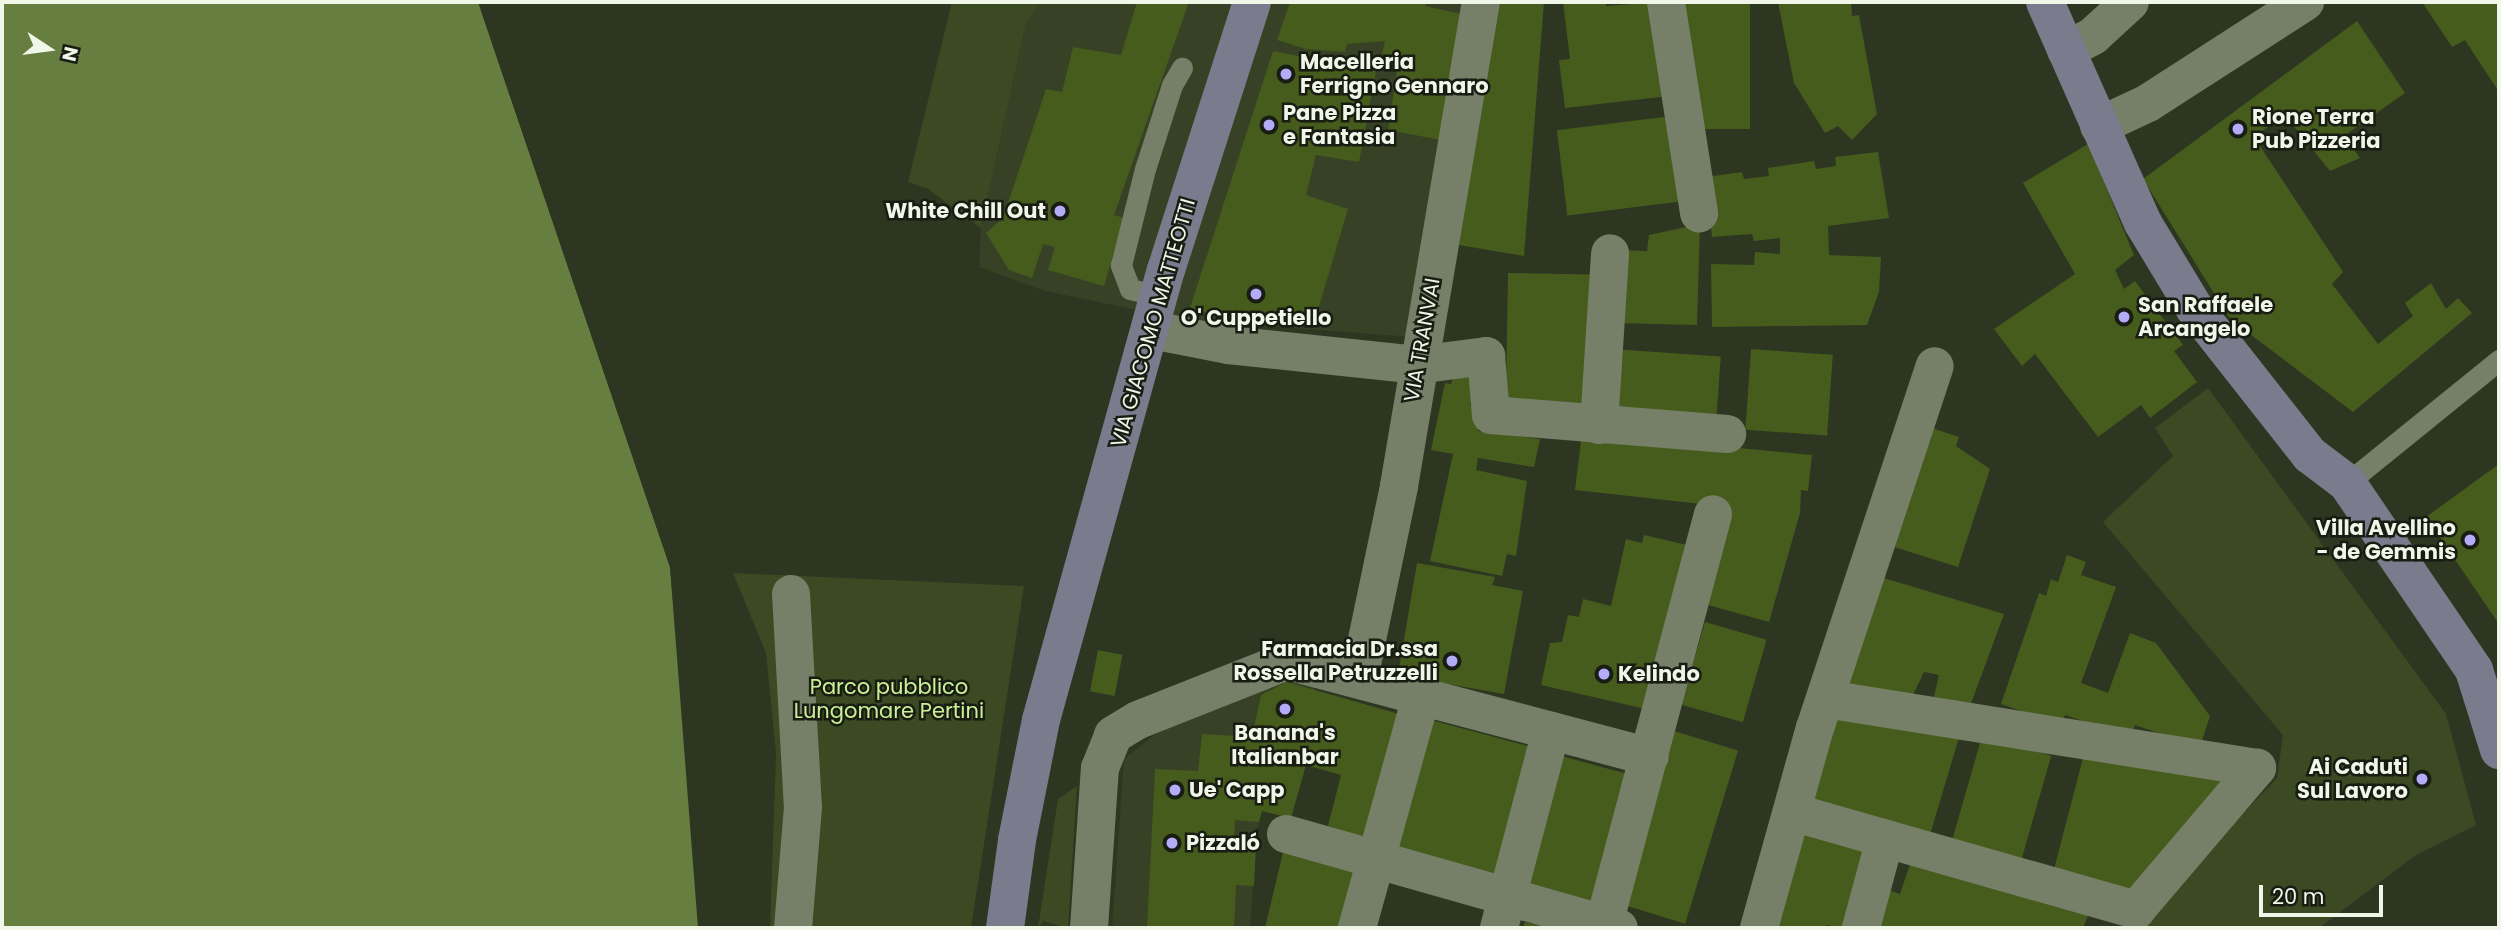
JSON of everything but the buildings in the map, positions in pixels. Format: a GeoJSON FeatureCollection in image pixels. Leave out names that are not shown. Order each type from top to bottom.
{"type":"FeatureCollection","features":[{"type":"Feature","properties":{"kind":"street","name":"VIA GIACOMO MATTEOTTI"},"geometry":{"type":"LineString","coordinates":[[1005,928],[1017,840],[1061,646],[1215,106],[1252,2]]}},
{"type":"Feature","properties":{"kind":"street","name":"VIA TRANVAI"},"geometry":{"type":"LineString","coordinates":[[1359,678],[1396,499],[1481,2]]}},
{"type":"Feature","properties":{"kind":"street"},"geometry":{"type":"LineString","coordinates":[[1666,2],[1699,213]]}},
{"type":"Feature","properties":{"kind":"street"},"geometry":{"type":"LineString","coordinates":[[2045,2],[2143,223],[2195,309],[2311,455],[2347,483],[2474,670],[2499,750]]}},
{"type":"Feature","properties":{"kind":"street"},"geometry":{"type":"LineString","coordinates":[[2066,50],[2093,36],[2130,2]]}},
{"type":"Feature","properties":{"kind":"street"},"geometry":{"type":"LineString","coordinates":[[2099,126],[2148,103],[2305,2]]}},
{"type":"Feature","properties":{"kind":"street"},"geometry":{"type":"LineString","coordinates":[[1599,425],[1610,253]]}},
{"type":"Feature","properties":{"kind":"street"},"geometry":{"type":"LineString","coordinates":[[1156,313],[1228,345],[1417,365],[1486,356],[1491,415],[1727,434]]}},
{"type":"Feature","properties":{"kind":"street"},"geometry":{"type":"LineString","coordinates":[[1759,928],[1825,699],[1935,366]]}},
{"type":"Feature","properties":{"kind":"street"},"geometry":{"type":"LineString","coordinates":[[1286,835],[1376,861],[1503,913],[1612,926],[1650,757],[1713,514]]}},
{"type":"Feature","properties":{"kind":"street"},"geometry":{"type":"LineString","coordinates":[[792,594],[803,807],[793,928]]}},
{"type":"Feature","properties":{"kind":"street"},"geometry":{"type":"LineString","coordinates":[[1089,928],[1100,768],[1113,735],[1138,720],[1287,661],[1422,694],[1650,757]]}},
{"type":"Feature","properties":{"kind":"street"},"geometry":{"type":"LineString","coordinates":[[1357,928],[1422,694]]}},
{"type":"Feature","properties":{"kind":"street"},"geometry":{"type":"LineString","coordinates":[[1792,812],[2136,910],[2257,768],[1825,699]]}},
{"type":"Feature","properties":{"kind":"street"},"geometry":{"type":"LineString","coordinates":[[1503,913],[1551,731]]}},
{"type":"Feature","properties":{"kind":"street"},"geometry":{"type":"LineString","coordinates":[[1861,928],[1885,839]]}},
{"type":"Feature","properties":{"kind":"lane"},"geometry":{"type":"LineString","coordinates":[[1156,313],[1130,289],[1121,265],[1144,169],[1172,85],[1182,68]]}},
{"type":"Feature","properties":{"kind":"lane"},"geometry":{"type":"LineString","coordinates":[[2347,483],[2499,360]]}},
{"type":"Feature","properties":{"kind":"shaded area"},"geometry":{"type":"Polygon","coordinates":[[[2,2],[478,2],[670,567],[698,928],[2,928],[2,2]]]}},
{"type":"Feature","properties":{"kind":"shaded area"},"geometry":{"type":"Polygon","coordinates":[[[1040,2],[1469,2],[1412,337],[1186,320],[1045,291],[979,267],[981,228],[1026,24],[1040,2]]]}},
{"type":"Feature","properties":{"kind":"shaded area"},"geometry":{"type":"Polygon","coordinates":[[[1281,680],[1316,685],[1298,739],[1283,739],[1258,826],[1250,928],[1112,928],[1124,759],[1157,733],[1281,680]]]}},
{"type":"Feature","properties":{"kind":"green space"},"geometry":{"type":"Polygon","coordinates":[[[952,2],[1040,2],[1026,24],[981,228],[928,189],[908,182],[952,2]]]}},
{"type":"Feature","properties":{"kind":"green space"},"geometry":{"type":"Polygon","coordinates":[[[2208,388],[2446,714],[2476,825],[2416,855],[2319,928],[2134,928],[2277,778],[2283,735],[2103,522],[2173,456],[2155,428],[2208,388]]]}},
{"type":"Feature","properties":{"kind":"green space","name":"Parco pubblico Lungomare Pertini"},"geometry":{"type":"Polygon","coordinates":[[[733,573],[1024,586],[971,928],[770,928],[776,754],[766,653],[733,573]]]}},
{"type":"Feature","properties":{"kind":"green space"},"geometry":{"type":"Polygon","coordinates":[[[1077,786],[1068,928],[1043,921],[1038,928],[1058,799],[1077,786]]]}},
{"type":"Feature","properties":{"kind":"pier"},"geometry":{"type":"Polygon","coordinates":[[[478,2],[674,566],[702,928],[670,567],[478,2]]]}},
{"type":"Feature","properties":{"kind":"place","name":"Macelleria Ferrigno Gennaro"},"geometry":{"type":"Point","coordinates":[1286,74]}},
{"type":"Feature","properties":{"kind":"place","name":"Pane Pizza e Fantasia"},"geometry":{"type":"Point","coordinates":[1269,125]}},
{"type":"Feature","properties":{"kind":"place","name":"Rione Terra Pub Pizzeria"},"geometry":{"type":"Point","coordinates":[2238,129]}},
{"type":"Feature","properties":{"kind":"place","name":"White Chill Out"},"geometry":{"type":"Point","coordinates":[1060,211]}},
{"type":"Feature","properties":{"kind":"place","name":"O' Cuppetiello"},"geometry":{"type":"Point","coordinates":[1256,294]}},
{"type":"Feature","properties":{"kind":"place","name":"San Raffaele Arcangelo"},"geometry":{"type":"Point","coordinates":[2124,317]}},
{"type":"Feature","properties":{"kind":"place","name":"Villa Avellino - de Gemmis"},"geometry":{"type":"Point","coordinates":[2470,540]}},
{"type":"Feature","properties":{"kind":"place","name":"Farmacia Dr.ssa Rossella Petruzzelli"},"geometry":{"type":"Point","coordinates":[1452,661]}},
{"type":"Feature","properties":{"kind":"place","name":"Kelindo"},"geometry":{"type":"Point","coordinates":[1604,674]}},
{"type":"Feature","properties":{"kind":"place","name":"Banana's Italianbar"},"geometry":{"type":"Point","coordinates":[1285,709]}},
{"type":"Feature","properties":{"kind":"place","name":"Ai Caduti Sul Lavoro"},"geometry":{"type":"Point","coordinates":[2422,779]}},
{"type":"Feature","properties":{"kind":"place","name":"Ue' Capp"},"geometry":{"type":"Point","coordinates":[1175,790]}},
{"type":"Feature","properties":{"kind":"place","name":"Pizzaló"},"geometry":{"type":"Point","coordinates":[1172,843]}}]}
